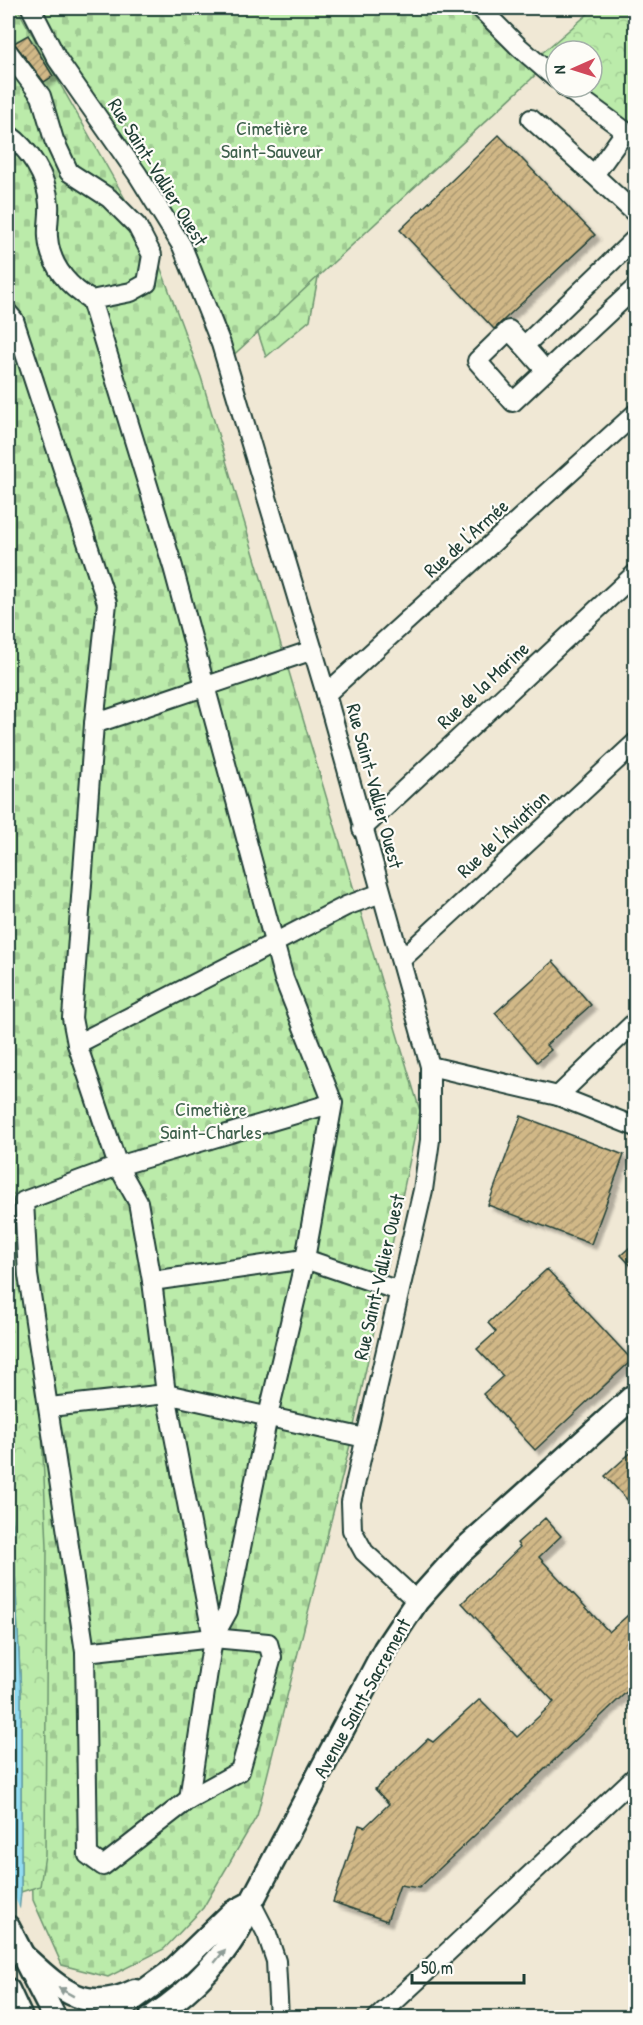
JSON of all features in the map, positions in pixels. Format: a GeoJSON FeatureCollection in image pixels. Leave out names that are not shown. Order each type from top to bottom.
{"type":"FeatureCollection","features":[{"type":"Feature","properties":{"kind":"main road","name":"Avenue Saint-Sacrement"},"geometry":{"type":"LineString","coordinates":[[151,2018],[174,2008],[232,1941],[244,1922],[251,1903],[385,1649],[417,1601],[460,1553],[636,1394]]}},
{"type":"Feature","properties":{"kind":"main road"},"geometry":{"type":"LineString","coordinates":[[107,2018],[161,1979],[232,1913],[251,1903]]}},
{"type":"Feature","properties":{"kind":"main road"},"geometry":{"type":"LineString","coordinates":[[8,1928],[55,2018]]}},
{"type":"Feature","properties":{"kind":"main road"},"geometry":{"type":"LineString","coordinates":[[18,1951],[54,1985],[78,1998],[112,2000],[161,1979]]}},
{"type":"Feature","properties":{"kind":"main road"},"geometry":{"type":"LineString","coordinates":[[8,1990],[21,2018]]}},
{"type":"Feature","properties":{"kind":"street","name":"Rue Saint-Vallier Ouest"},"geometry":{"type":"LineString","coordinates":[[31,8],[57,59],[138,175],[182,246],[221,344],[326,694],[362,829],[402,959],[430,1066],[430,1140],[423,1190],[351,1502],[352,1530],[364,1552],[417,1601]]}},
{"type":"Feature","properties":{"kind":"street"},"geometry":{"type":"LineString","coordinates":[[480,8],[544,69]]}},
{"type":"Feature","properties":{"kind":"street"},"geometry":{"type":"LineString","coordinates":[[8,52],[41,96],[54,141],[69,172],[109,198],[137,226],[152,255],[147,283],[131,292],[91,300]]}},
{"type":"Feature","properties":{"kind":"street"},"geometry":{"type":"LineString","coordinates":[[581,99],[630,136],[594,175]]}},
{"type":"Feature","properties":{"kind":"street"},"geometry":{"type":"LineString","coordinates":[[531,119],[636,214]]}},
{"type":"Feature","properties":{"kind":"street"},"geometry":{"type":"LineString","coordinates":[[8,134],[24,145],[42,177],[49,202],[48,239],[58,270],[72,288],[91,300],[173,567],[284,979],[333,1103],[305,1259],[268,1416],[228,1611],[213,1638]]}},
{"type":"Feature","properties":{"kind":"street"},"geometry":{"type":"LineString","coordinates":[[524,346],[636,238]]}},
{"type":"Feature","properties":{"kind":"street"},"geometry":{"type":"LineString","coordinates":[[546,371],[509,330],[477,361],[513,402],[636,287]]}},
{"type":"Feature","properties":{"kind":"street"},"geometry":{"type":"LineString","coordinates":[[8,313],[14,320],[107,603],[94,724],[72,1018],[77,1044],[118,1166],[138,1202],[152,1281],[166,1394],[213,1638],[189,1799]]}},
{"type":"Feature","properties":{"kind":"street","name":"Rue de l'Armée"},"geometry":{"type":"LineString","coordinates":[[326,694],[636,413]]}},
{"type":"Feature","properties":{"kind":"street","name":"Rue de la Marine"},"geometry":{"type":"LineString","coordinates":[[362,829],[636,573]]}},
{"type":"Feature","properties":{"kind":"street"},"geometry":{"type":"LineString","coordinates":[[94,724],[313,650]]}},
{"type":"Feature","properties":{"kind":"street","name":"Rue de l'Aviation"},"geometry":{"type":"LineString","coordinates":[[402,959],[636,742]]}},
{"type":"Feature","properties":{"kind":"street"},"geometry":{"type":"LineString","coordinates":[[77,1044],[346,906],[381,893]]}},
{"type":"Feature","properties":{"kind":"street"},"geometry":{"type":"LineString","coordinates":[[558,1096],[636,1021]]}},
{"type":"Feature","properties":{"kind":"street"},"geometry":{"type":"LineString","coordinates":[[430,1066],[558,1096],[636,1127]]}},
{"type":"Feature","properties":{"kind":"street"},"geometry":{"type":"LineString","coordinates":[[85,1652],[213,1638],[268,1642],[272,1657],[240,1772],[189,1799],[103,1866],[88,1856],[85,1652],[50,1407],[28,1275],[24,1201],[118,1166],[333,1103]]}},
{"type":"Feature","properties":{"kind":"street"},"geometry":{"type":"LineString","coordinates":[[152,1281],[305,1259],[399,1291]]}},
{"type":"Feature","properties":{"kind":"street"},"geometry":{"type":"LineString","coordinates":[[50,1407],[166,1394],[365,1438]]}},
{"type":"Feature","properties":{"kind":"street"},"geometry":{"type":"LineString","coordinates":[[377,2018],[636,1776]]}},
{"type":"Feature","properties":{"kind":"street"},"geometry":{"type":"LineString","coordinates":[[251,1903],[267,1934],[276,1962],[279,2018]]}},
{"type":"Feature","properties":{"kind":"green space","name":"Cimetière Saint-Charles"},"geometry":{"type":"Polygon","coordinates":[[[8,8],[17,8],[154,250],[201,377],[420,1111],[350,1445],[257,1816],[203,1908],[164,1949],[108,1977],[62,1965],[33,1900],[28,1673],[8,1369],[8,8]]]}},
{"type":"Feature","properties":{"kind":"green space","name":"Cimetière Saint-Sauveur"},"geometry":{"type":"Polygon","coordinates":[[[31,8],[481,8],[543,68],[226,362],[202,295],[31,8]]]}},
{"type":"Feature","properties":{"kind":"green space"},"geometry":{"type":"Polygon","coordinates":[[[595,8],[635,8],[635,128],[593,99],[604,99],[604,39],[558,39],[595,8]]]}},
{"type":"Feature","properties":{"kind":"green space"},"geometry":{"type":"Polygon","coordinates":[[[319,272],[310,320],[266,357],[248,302],[319,272]]]}},
{"type":"Feature","properties":{"kind":"green space"},"geometry":{"type":"Polygon","coordinates":[[[8,1187],[15,1196],[24,1304],[41,1408],[47,1547],[45,1855],[40,1886],[21,1892],[21,1695],[8,1427],[8,1187]]]}},
{"type":"Feature","properties":{"kind":"water"},"geometry":{"type":"Polygon","coordinates":[[[8,1427],[21,1695],[21,1892],[16,1942],[8,1954],[8,1427]]]}},
{"type":"Feature","properties":{"kind":"pier"},"geometry":{"type":"Polygon","coordinates":[[[8,1883],[22,1914],[19,1940],[8,1956],[8,1883]]]}},
{"type":"Feature","properties":{"kind":"building"},"geometry":{"type":"Polygon","coordinates":[[[28,35],[53,76],[44,82],[14,43],[28,35]]]}},
{"type":"Feature","properties":{"kind":"building"},"geometry":{"type":"Polygon","coordinates":[[[499,135],[595,235],[494,329],[400,230],[499,135]]]}},
{"type":"Feature","properties":{"kind":"building"},"geometry":{"type":"Polygon","coordinates":[[[553,961],[591,1005],[546,1045],[551,1050],[537,1062],[495,1013],[553,961]]]}},
{"type":"Feature","properties":{"kind":"building"},"geometry":{"type":"Polygon","coordinates":[[[521,1116],[624,1155],[591,1244],[488,1205],[521,1116]]]}},
{"type":"Feature","properties":{"kind":"building"},"geometry":{"type":"Polygon","coordinates":[[[636,1242],[636,1271],[621,1255],[636,1242]]]}},
{"type":"Feature","properties":{"kind":"building"},"geometry":{"type":"Polygon","coordinates":[[[547,1269],[632,1360],[535,1450],[483,1394],[503,1376],[477,1349],[496,1332],[488,1323],[547,1269]]]}},
{"type":"Feature","properties":{"kind":"building"},"geometry":{"type":"Polygon","coordinates":[[[636,1448],[636,1509],[605,1476],[636,1448]]]}},
{"type":"Feature","properties":{"kind":"building"},"geometry":{"type":"Polygon","coordinates":[[[545,1518],[561,1536],[539,1557],[609,1632],[636,1608],[636,1683],[419,1888],[400,1885],[387,1921],[333,1902],[359,1825],[365,1827],[389,1804],[375,1789],[428,1739],[433,1742],[480,1699],[517,1737],[554,1702],[462,1603],[520,1547],[517,1543],[545,1518]]]}}]}
